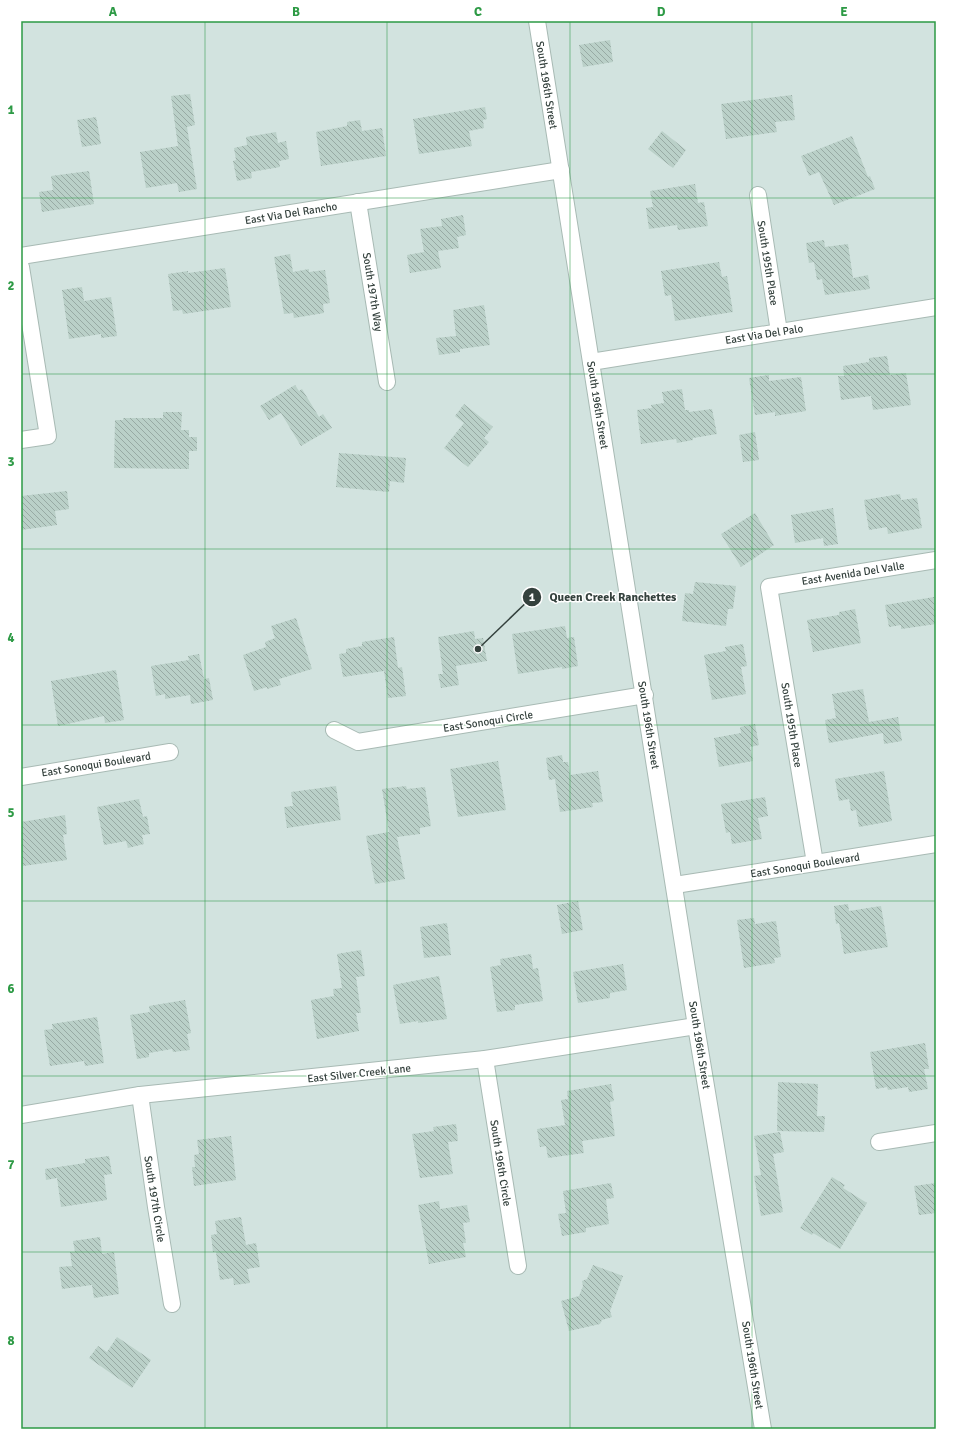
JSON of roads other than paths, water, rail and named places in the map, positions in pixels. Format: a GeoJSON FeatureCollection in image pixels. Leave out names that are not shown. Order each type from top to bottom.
{"type":"FeatureCollection","features":[{"type":"Feature","properties":{"kind":"street","name":"South 196th Street"},"geometry":{"type":"LineString","coordinates":[[537,21],[645,695],[696,1026],[763,1429]]}},
{"type":"Feature","properties":{"kind":"street","name":"East Via Del Rancho"},"geometry":{"type":"LineString","coordinates":[[21,256],[561,170]]}},
{"type":"Feature","properties":{"kind":"street","name":"South 195th Place"},"geometry":{"type":"LineString","coordinates":[[758,195],[779,332]]}},
{"type":"Feature","properties":{"kind":"street","name":"South 197th Way"},"geometry":{"type":"LineString","coordinates":[[358,202],[387,382]]}},
{"type":"Feature","properties":{"kind":"street"},"geometry":{"type":"LineString","coordinates":[[21,267],[48,436],[21,440]]}},
{"type":"Feature","properties":{"kind":"street","name":"East Via Del Palo"},"geometry":{"type":"LineString","coordinates":[[591,362],[936,307]]}},
{"type":"Feature","properties":{"kind":"street","name":"East Avenida Del Valle"},"geometry":{"type":"LineString","coordinates":[[770,587],[936,560]]}},
{"type":"Feature","properties":{"kind":"street","name":"South 195th Place"},"geometry":{"type":"LineString","coordinates":[[770,587],[815,863]]}},
{"type":"Feature","properties":{"kind":"street","name":"East Sonoqui Circle"},"geometry":{"type":"LineString","coordinates":[[334,730],[358,742],[645,695]]}},
{"type":"Feature","properties":{"kind":"street","name":"East Sonoqui Boulevard"},"geometry":{"type":"LineString","coordinates":[[21,777],[170,752]]}},
{"type":"Feature","properties":{"kind":"street","name":"East Sonoqui Boulevard"},"geometry":{"type":"LineString","coordinates":[[675,885],[936,844]]}},
{"type":"Feature","properties":{"kind":"street","name":"East Silver Creek Lane"},"geometry":{"type":"LineString","coordinates":[[21,1115],[140,1094],[484,1059],[696,1026]]}},
{"type":"Feature","properties":{"kind":"street","name":"South 196th Circle"},"geometry":{"type":"LineString","coordinates":[[484,1059],[518,1266]]}},
{"type":"Feature","properties":{"kind":"street","name":"South 197th Circle"},"geometry":{"type":"LineString","coordinates":[[140,1094],[156,1207],[172,1304]]}},
{"type":"Feature","properties":{"kind":"street"},"geometry":{"type":"LineString","coordinates":[[879,1142],[936,1133]]}},
{"type":"Feature","properties":{"kind":"place","name":"Queen Creek Ranchettes"},"geometry":{"type":"Point","coordinates":[478,649]}}]}
